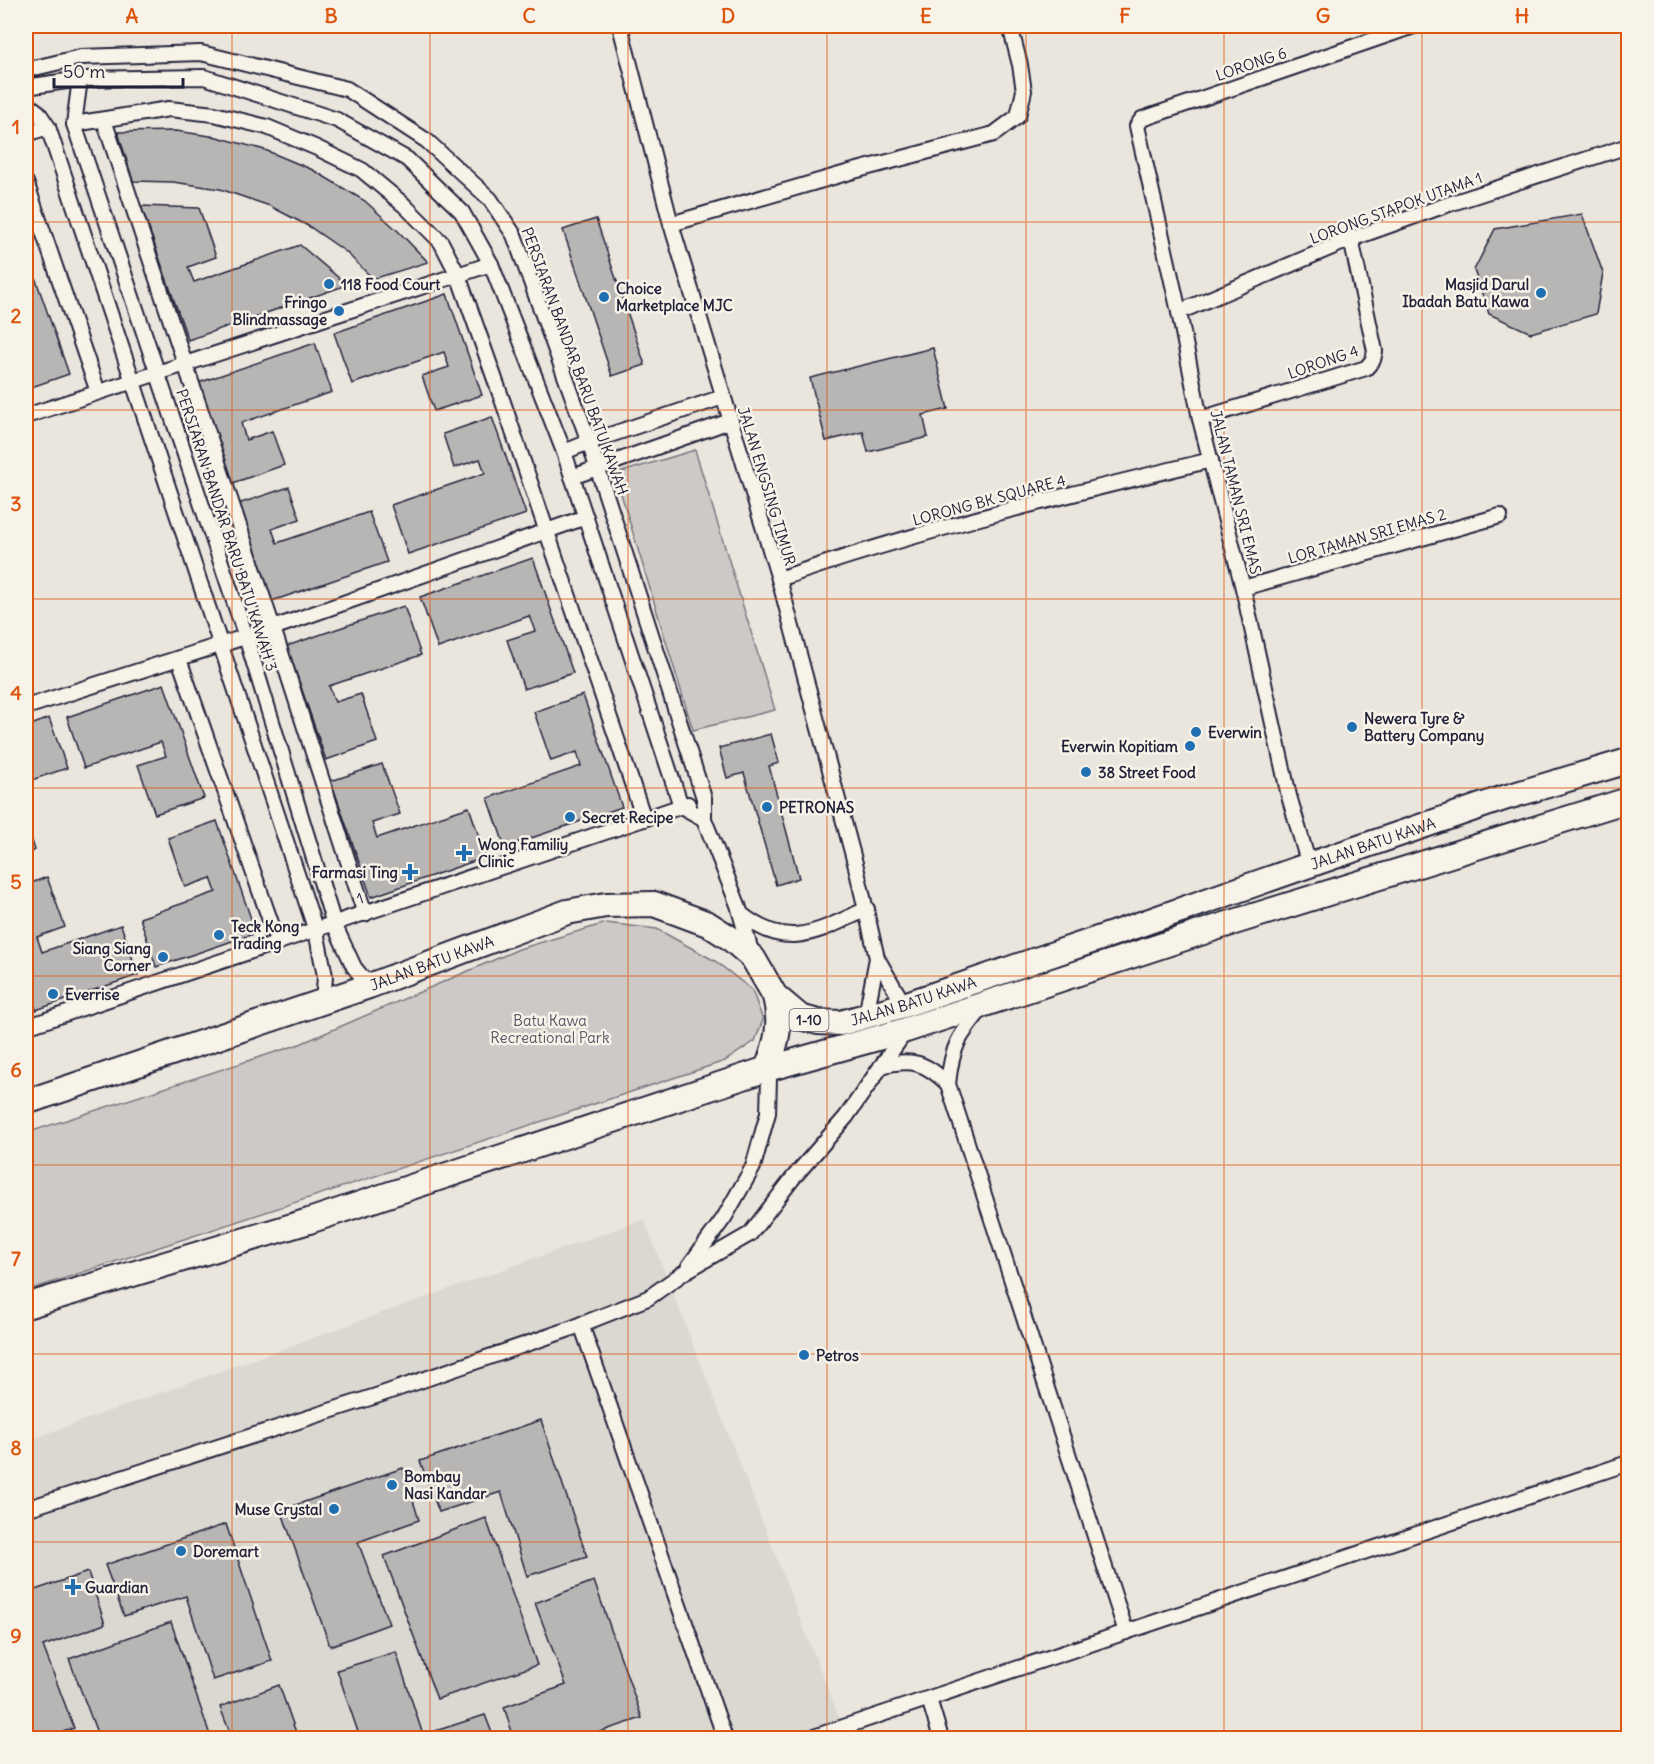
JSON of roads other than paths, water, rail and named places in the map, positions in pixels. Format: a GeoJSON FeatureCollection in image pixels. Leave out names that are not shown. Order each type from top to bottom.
{"type":"FeatureCollection","features":[{"type":"Feature","properties":{"kind":"highway","name":"JALAN BATU KAWA"},"geometry":{"type":"LineString","coordinates":[[26,1102],[369,986],[567,912],[606,904],[654,904],[708,924],[730,938],[753,958],[776,996],[800,1017],[818,1023],[841,1023],[904,1005],[1504,798],[1629,761]]}},
{"type":"Feature","properties":{"kind":"highway","name":"JALAN BATU KAWA"},"geometry":{"type":"LineString","coordinates":[[26,1306],[309,1221],[767,1069],[906,1030],[1215,928],[1629,800]]}},
{"type":"Feature","properties":{"kind":"highway"},"geometry":{"type":"LineString","coordinates":[[767,1069],[778,1034],[780,1014],[776,996]]}},
{"type":"Feature","properties":{"kind":"street","name":"JALAN ENGSING TIMUR"},"geometry":{"type":"LineString","coordinates":[[620,26],[670,224],[779,579],[878,958],[904,1005]]}},
{"type":"Feature","properties":{"kind":"street"},"geometry":{"type":"LineString","coordinates":[[670,224],[850,172],[994,135],[1018,117],[1024,91],[1010,26]]}},
{"type":"Feature","properties":{"kind":"street","name":"LORONG 6"},"geometry":{"type":"LineString","coordinates":[[1137,126],[1142,119],[1377,31],[1414,26]]}},
{"type":"Feature","properties":{"kind":"street","name":"PERSIARAN BANDAR BARU BATU KAWAH"},"geometry":{"type":"LineString","coordinates":[[26,70],[81,57],[201,52],[347,89],[427,141],[490,199],[514,235],[589,442],[704,798],[704,819],[741,914],[753,958]]}},
{"type":"Feature","properties":{"kind":"street"},"geometry":{"type":"LineString","coordinates":[[26,87],[80,79],[204,76],[337,120],[407,159],[462,212],[491,264],[564,452],[681,806],[704,819]]}},
{"type":"Feature","properties":{"kind":"street","name":"PERSIARAN BANDAR BARU BATU KAWAH 3"},"geometry":{"type":"LineString","coordinates":[[80,79],[74,124],[246,637],[334,924],[354,967],[369,986]]}},
{"type":"Feature","properties":{"kind":"street"},"geometry":{"type":"LineString","coordinates":[[26,103],[38,112],[48,127],[316,931],[325,976],[323,1002]]}},
{"type":"Feature","properties":{"kind":"street"},"geometry":{"type":"LineString","coordinates":[[74,124],[169,109],[214,114],[267,127],[362,170],[404,205],[441,242],[458,275],[644,819]]}},
{"type":"Feature","properties":{"kind":"street"},"geometry":{"type":"LineString","coordinates":[[104,120],[273,628],[365,914]]}},
{"type":"Feature","properties":{"kind":"street","name":"JALAN TAMAN SRI EMAS"},"geometry":{"type":"LineString","coordinates":[[1137,126],[1179,312],[1200,419],[1243,588],[1289,796],[1308,865]]}},
{"type":"Feature","properties":{"kind":"street"},"geometry":{"type":"LineString","coordinates":[[26,134],[48,127]]}},
{"type":"Feature","properties":{"kind":"street","name":"LORONG STAPOK UTAMA 1"},"geometry":{"type":"LineString","coordinates":[[1179,312],[1351,239],[1449,204],[1629,146]]}},
{"type":"Feature","properties":{"kind":"street"},"geometry":{"type":"LineString","coordinates":[[26,182],[98,392]]}},
{"type":"Feature","properties":{"kind":"street","name":"LORONG 4"},"geometry":{"type":"LineString","coordinates":[[1200,419],[1366,368],[1373,360],[1375,351],[1351,239]]}},
{"type":"Feature","properties":{"kind":"street"},"geometry":{"type":"LineString","coordinates":[[26,416],[491,264]]}},
{"type":"Feature","properties":{"kind":"street"},"geometry":{"type":"LineString","coordinates":[[564,452],[723,397]]}},
{"type":"Feature","properties":{"kind":"street"},"geometry":{"type":"LineString","coordinates":[[572,477],[730,421]]}},
{"type":"Feature","properties":{"kind":"street","name":"LORONG BK SQUARE 4"},"geometry":{"type":"LineString","coordinates":[[779,579],[833,560],[1001,512],[1211,460]]}},
{"type":"Feature","properties":{"kind":"street","name":"LOR TAMAN SRI EMAS 2"},"geometry":{"type":"LineString","coordinates":[[1243,588],[1500,516]]}},
{"type":"Feature","properties":{"kind":"street"},"geometry":{"type":"LineString","coordinates":[[26,707],[273,628],[586,517]]}},
{"type":"Feature","properties":{"kind":"street"},"geometry":{"type":"LineString","coordinates":[[179,659],[278,943]]}},
{"type":"Feature","properties":{"kind":"street","name":"1"},"geometry":{"type":"LineString","coordinates":[[26,1026],[316,931],[704,798]]}},
{"type":"Feature","properties":{"kind":"street"},"geometry":{"type":"LineString","coordinates":[[741,914],[756,926],[789,936],[809,934],[867,909]]}},
{"type":"Feature","properties":{"kind":"street","name":"JALAN ENGSING TIMUR"},"geometry":{"type":"LineString","coordinates":[[866,1016],[878,958]]}},
{"type":"Feature","properties":{"kind":"street"},"geometry":{"type":"LineString","coordinates":[[987,1003],[962,1033],[950,1059],[948,1084],[1126,1632]]}},
{"type":"Feature","properties":{"kind":"street"},"geometry":{"type":"LineString","coordinates":[[26,1509],[379,1395],[582,1324],[648,1298],[686,1271],[750,1234],[793,1178],[846,1117],[906,1030]]}},
{"type":"Feature","properties":{"kind":"street"},"geometry":{"type":"LineString","coordinates":[[881,1066],[900,1061],[910,1062],[932,1068],[948,1084]]}},
{"type":"Feature","properties":{"kind":"street"},"geometry":{"type":"LineString","coordinates":[[686,1271],[724,1218],[753,1167],[768,1113],[767,1069]]}},
{"type":"Feature","properties":{"kind":"street"},"geometry":{"type":"LineString","coordinates":[[582,1324],[725,1738]]}},
{"type":"Feature","properties":{"kind":"street"},"geometry":{"type":"LineString","coordinates":[[811,1738],[1629,1463]]}},
{"type":"Feature","properties":{"kind":"street"},"geometry":{"type":"LineString","coordinates":[[929,1699],[941,1738]]}},
{"type":"Feature","properties":{"kind":"place","name":"118 Food Court"},"geometry":{"type":"Point","coordinates":[329,284]}},
{"type":"Feature","properties":{"kind":"place","name":"Masjid Darul Ibadah Batu Kawa"},"geometry":{"type":"Point","coordinates":[1541,293]}},
{"type":"Feature","properties":{"kind":"place","name":"Choice Marketplace MJC"},"geometry":{"type":"Point","coordinates":[604,297]}},
{"type":"Feature","properties":{"kind":"place","name":"Fringo Blindmassage"},"geometry":{"type":"Point","coordinates":[339,311]}},
{"type":"Feature","properties":{"kind":"place","name":"Newera Tyre & Battery Company"},"geometry":{"type":"Point","coordinates":[1352,727]}},
{"type":"Feature","properties":{"kind":"place","name":"Everwin"},"geometry":{"type":"Point","coordinates":[1196,732]}},
{"type":"Feature","properties":{"kind":"place","name":"Everwin Kopitiam"},"geometry":{"type":"Point","coordinates":[1190,746]}},
{"type":"Feature","properties":{"kind":"place","name":"38 Street Food"},"geometry":{"type":"Point","coordinates":[1086,772]}},
{"type":"Feature","properties":{"kind":"place","name":"PETRONAS"},"geometry":{"type":"Point","coordinates":[767,807]}},
{"type":"Feature","properties":{"kind":"place","name":"Secret Recipe"},"geometry":{"type":"Point","coordinates":[570,817]}},
{"type":"Feature","properties":{"kind":"place","name":"Wong Familiy Clinic"},"geometry":{"type":"Point","coordinates":[464,853]}},
{"type":"Feature","properties":{"kind":"place","name":"Farmasi Ting"},"geometry":{"type":"Point","coordinates":[410,872]}},
{"type":"Feature","properties":{"kind":"place","name":"Teck Kong Trading"},"geometry":{"type":"Point","coordinates":[219,935]}},
{"type":"Feature","properties":{"kind":"place","name":"Siang Siang Corner"},"geometry":{"type":"Point","coordinates":[163,957]}},
{"type":"Feature","properties":{"kind":"place","name":"Everrise"},"geometry":{"type":"Point","coordinates":[53,994]}},
{"type":"Feature","properties":{"kind":"place","name":"Petros"},"geometry":{"type":"Point","coordinates":[804,1355]}},
{"type":"Feature","properties":{"kind":"place","name":"Bombay Nasi Kandar"},"geometry":{"type":"Point","coordinates":[392,1485]}},
{"type":"Feature","properties":{"kind":"place","name":"Muse Crystal"},"geometry":{"type":"Point","coordinates":[334,1509]}},
{"type":"Feature","properties":{"kind":"place","name":"Doremart"},"geometry":{"type":"Point","coordinates":[181,1551]}},
{"type":"Feature","properties":{"kind":"place","name":"Guardian"},"geometry":{"type":"Point","coordinates":[73,1587]}},
{"type":"Feature","properties":{"kind":"park label","name":"Batu Kawa Recreational Park"},"geometry":{"type":"Point","coordinates":[550,1028]}}]}
